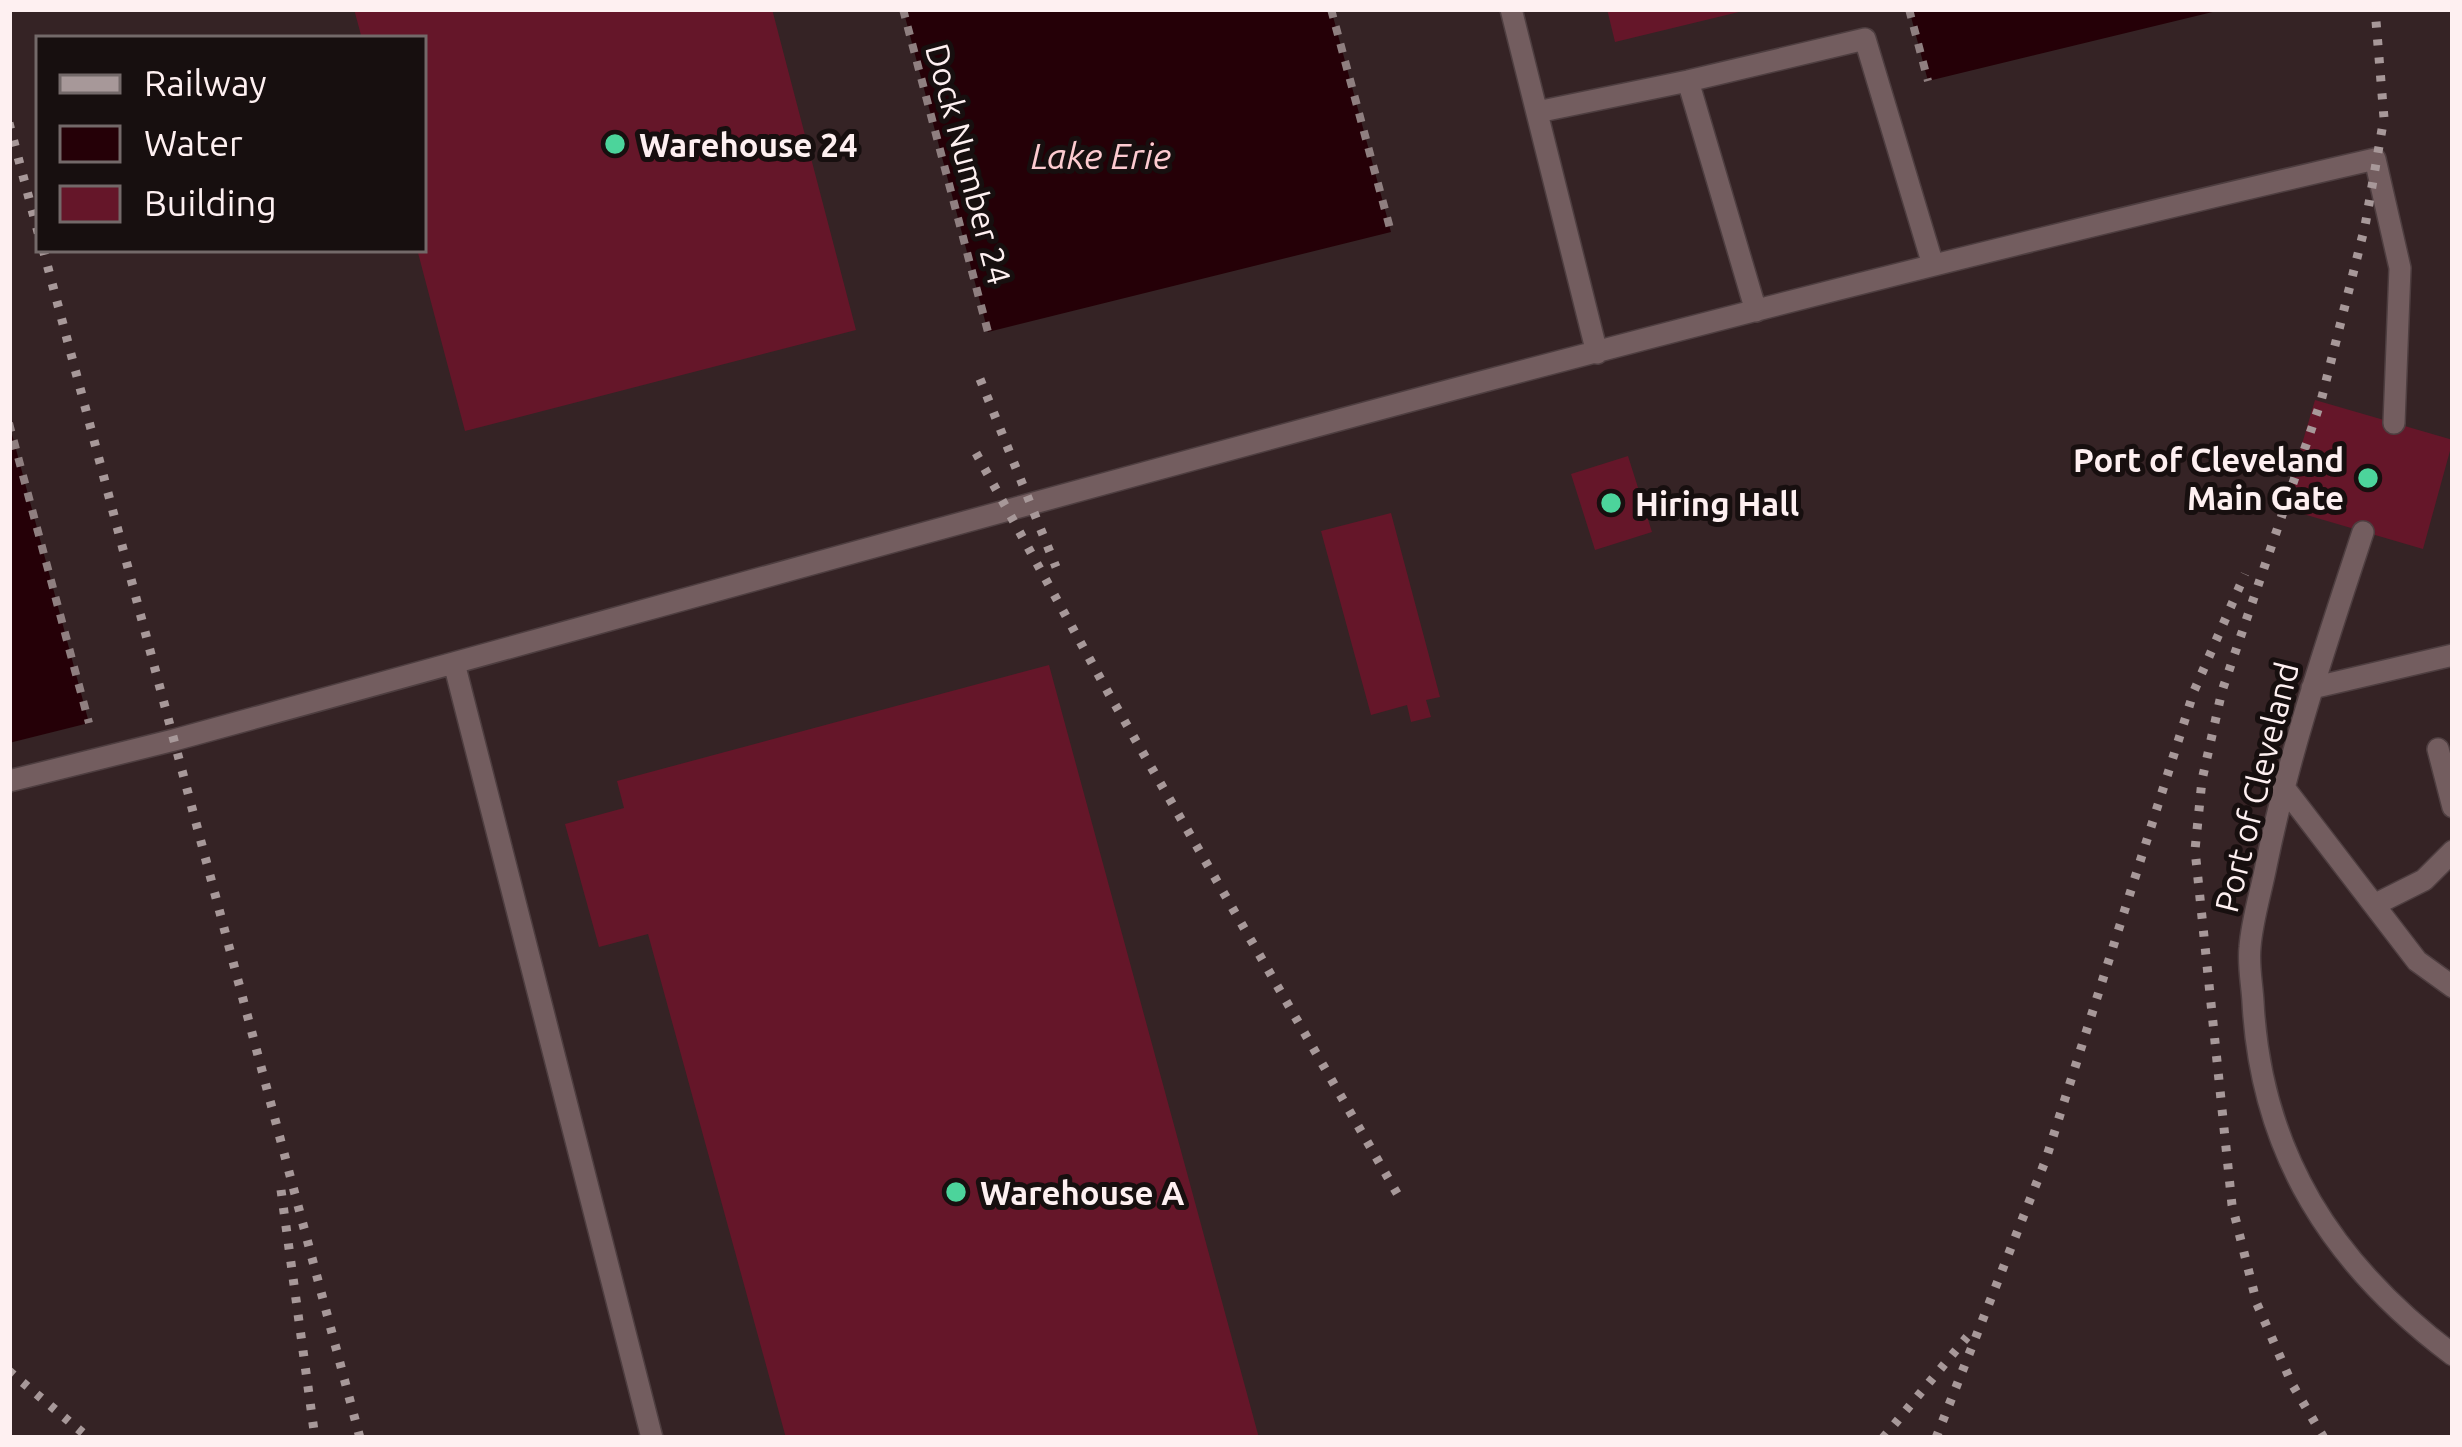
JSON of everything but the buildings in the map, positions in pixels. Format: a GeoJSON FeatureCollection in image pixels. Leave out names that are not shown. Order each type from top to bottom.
{"type":"FeatureCollection","features":[{"type":"Feature","properties":{"kind":"lane"},"geometry":{"type":"LineString","coordinates":[[1511,9],[1597,353]]}},
{"type":"Feature","properties":{"kind":"lane"},"geometry":{"type":"LineString","coordinates":[[1537,112],[1865,39],[1933,266]]}},
{"type":"Feature","properties":{"kind":"lane"},"geometry":{"type":"LineString","coordinates":[[1688,82],[1756,311]]}},
{"type":"Feature","properties":{"kind":"lane"},"geometry":{"type":"LineString","coordinates":[[9,781],[1756,311],[2375,159],[2400,268],[2394,423]]}},
{"type":"Feature","properties":{"kind":"lane","name":"Port of Cleveland"},"geometry":{"type":"LineString","coordinates":[[2363,532],[2282,785],[2250,947],[2260,1078],[2302,1190],[2332,1237],[2365,1279],[2453,1355]]}},
{"type":"Feature","properties":{"kind":"lane"},"geometry":{"type":"LineString","coordinates":[[2312,688],[2453,655]]}},
{"type":"Feature","properties":{"kind":"lane"},"geometry":{"type":"LineString","coordinates":[[454,663],[652,1438]]}},
{"type":"Feature","properties":{"kind":"lane"},"geometry":{"type":"LineString","coordinates":[[2438,749],[2453,807]]}},
{"type":"Feature","properties":{"kind":"lane"},"geometry":{"type":"LineString","coordinates":[[2282,785],[2417,961],[2453,987]]}},
{"type":"Feature","properties":{"kind":"lane"},"geometry":{"type":"LineString","coordinates":[[2374,904],[2424,880],[2453,851]]}},
{"type":"Feature","properties":{"kind":"path","name":"Dock Number 24"},"geometry":{"type":"LineString","coordinates":[[903,9],[988,332]]}},
{"type":"Feature","properties":{"kind":"path"},"geometry":{"type":"LineString","coordinates":[[1331,9],[1390,232]]}},
{"type":"Feature","properties":{"kind":"path"},"geometry":{"type":"LineString","coordinates":[[1909,9],[1928,81]]}},
{"type":"Feature","properties":{"kind":"path"},"geometry":{"type":"LineString","coordinates":[[9,423],[88,723]]}},
{"type":"Feature","properties":{"kind":"water","name":"Lake Erie"},"geometry":{"type":"Polygon","coordinates":[[[903,9],[1331,9],[1391,232],[988,332],[903,9]]]}},
{"type":"Feature","properties":{"kind":"water"},"geometry":{"type":"Polygon","coordinates":[[[1909,9],[2225,9],[1928,81],[1909,9]]]}},
{"type":"Feature","properties":{"kind":"water"},"geometry":{"type":"Polygon","coordinates":[[[9,423],[89,723],[9,743],[9,423]]]}},
{"type":"Feature","properties":{"kind":"railway"},"geometry":{"type":"LineString","coordinates":[[2324,1438],[2292,1384],[2257,1304],[2232,1205],[2195,850],[2202,780],[2222,691],[2321,401],[2365,226],[2384,118],[2375,9]]}},
{"type":"Feature","properties":{"kind":"railway"},"geometry":{"type":"LineString","coordinates":[[9,123],[36,225]]}},
{"type":"Feature","properties":{"kind":"railway"},"geometry":{"type":"LineString","coordinates":[[44,252],[360,1438]]}},
{"type":"Feature","properties":{"kind":"railway"},"geometry":{"type":"LineString","coordinates":[[980,379],[1056,567]]}},
{"type":"Feature","properties":{"kind":"railway"},"geometry":{"type":"LineString","coordinates":[[976,453],[1402,1202]]}},
{"type":"Feature","properties":{"kind":"railway"},"geometry":{"type":"LineString","coordinates":[[1936,1438],[2046,1159],[2194,691],[2245,574]]}},
{"type":"Feature","properties":{"kind":"railway"},"geometry":{"type":"LineString","coordinates":[[281,1190],[315,1438]]}},
{"type":"Feature","properties":{"kind":"railway"},"geometry":{"type":"LineString","coordinates":[[1883,1438],[1967,1337]]}},
{"type":"Feature","properties":{"kind":"railway"},"geometry":{"type":"LineString","coordinates":[[9,1371],[89,1438]]}},
{"type":"Feature","properties":{"kind":"place","name":"Warehouse 24"},"geometry":{"type":"Point","coordinates":[615,144]}},
{"type":"Feature","properties":{"kind":"place","name":"Port of Cleveland Main Gate"},"geometry":{"type":"Point","coordinates":[2368,478]}},
{"type":"Feature","properties":{"kind":"place","name":"Hiring Hall"},"geometry":{"type":"Point","coordinates":[1611,503]}},
{"type":"Feature","properties":{"kind":"place","name":"Warehouse A"},"geometry":{"type":"Point","coordinates":[956,1192]}}]}
